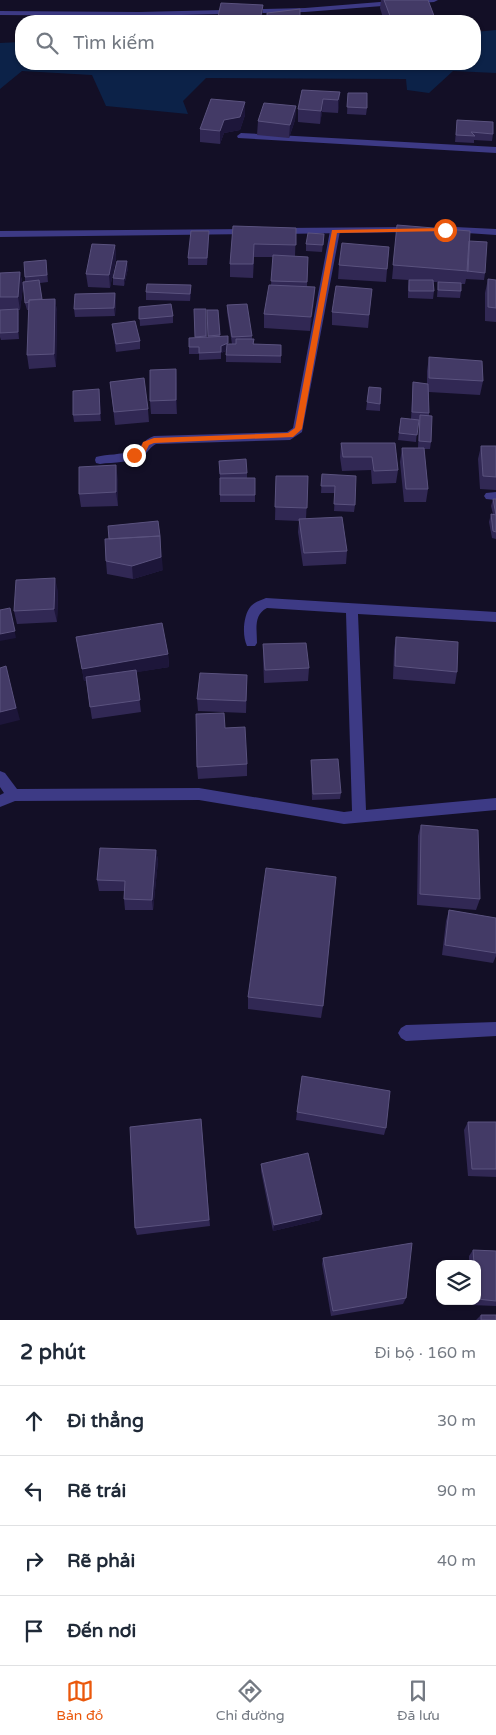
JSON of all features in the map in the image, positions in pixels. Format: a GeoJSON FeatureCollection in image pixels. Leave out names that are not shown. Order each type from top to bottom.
{"type":"FeatureCollection","features":[{"type":"Feature","properties":{"kind":"street"},"geometry":{"type":"LineString","coordinates":[[0,14],[139,14],[306,10],[434,0]]}},
{"type":"Feature","properties":{"kind":"street"},"geometry":{"type":"LineString","coordinates":[[241,136],[496,150]]}},
{"type":"Feature","properties":{"kind":"street"},"geometry":{"type":"LineString","coordinates":[[0,234],[426,230]]}},
{"type":"Feature","properties":{"kind":"street"},"geometry":{"type":"LineString","coordinates":[[445,230],[496,232]]}},
{"type":"Feature","properties":{"kind":"street"},"geometry":{"type":"LineString","coordinates":[[100,460],[134,455],[142,451],[146,444],[154,440],[290,436],[298,429],[334,231]]}},
{"type":"Feature","properties":{"kind":"street"},"geometry":{"type":"LineString","coordinates":[[251,643],[252,612],[257,605],[266,603],[496,617]]}},
{"type":"Feature","properties":{"kind":"street"},"geometry":{"type":"LineString","coordinates":[[352,609],[359,816]]}},
{"type":"Feature","properties":{"kind":"street"},"geometry":{"type":"LineString","coordinates":[[0,777],[14,794]]}},
{"type":"Feature","properties":{"kind":"street"},"geometry":{"type":"LineString","coordinates":[[0,801],[14,794],[199,794],[344,818],[496,804]]}},
{"type":"Feature","properties":{"kind":"street"},"geometry":{"type":"LineString","coordinates":[[406,1033],[496,1029]]}},
{"type":"Feature","properties":{"kind":"water"},"geometry":{"type":"Polygon","coordinates":[[[496,30],[496,73],[453,71],[429,93],[407,90],[406,79],[206,78],[183,101],[188,114],[106,106],[92,75],[22,71],[0,89],[0,43],[15,42],[15,70],[481,70],[481,31],[496,30]]]}},
{"type":"Feature","properties":{"kind":"building"},"geometry":{"type":"Polygon","coordinates":[[[384,0],[428,0],[434,15],[390,15],[384,0]]]}},
{"type":"Feature","properties":{"kind":"building"},"geometry":{"type":"Polygon","coordinates":[[[221,3],[263,5],[261,15],[218,15],[221,3]]]}},
{"type":"Feature","properties":{"kind":"building"},"geometry":{"type":"Polygon","coordinates":[[[300,9],[300,15],[267,15],[267,13],[300,9]]]}},
{"type":"Feature","properties":{"kind":"building"},"geometry":{"type":"Polygon","coordinates":[[[302,90],[340,92],[338,100],[323,99],[321,111],[298,109],[302,90]]]}},
{"type":"Feature","properties":{"kind":"building"},"geometry":{"type":"Polygon","coordinates":[[[348,93],[367,93],[367,108],[347,107],[348,93]]]}},
{"type":"Feature","properties":{"kind":"building"},"geometry":{"type":"Polygon","coordinates":[[[211,99],[245,102],[240,117],[224,120],[220,131],[200,129],[211,99]]]}},
{"type":"Feature","properties":{"kind":"building"},"geometry":{"type":"Polygon","coordinates":[[[264,103],[296,106],[290,125],[258,121],[264,103]]]}},
{"type":"Feature","properties":{"kind":"building"},"geometry":{"type":"Polygon","coordinates":[[[457,120],[493,122],[493,134],[471,132],[475,136],[456,135],[457,120]]]}},
{"type":"Feature","properties":{"kind":"building"},"geometry":{"type":"Polygon","coordinates":[[[397,225],[470,231],[468,271],[393,265],[397,225]]]}},
{"type":"Feature","properties":{"kind":"building"},"geometry":{"type":"Polygon","coordinates":[[[233,226],[296,228],[296,245],[254,244],[253,264],[230,264],[233,226]]]}},
{"type":"Feature","properties":{"kind":"building"},"geometry":{"type":"Polygon","coordinates":[[[191,231],[209,231],[207,258],[188,258],[191,231]]]}},
{"type":"Feature","properties":{"kind":"building"},"geometry":{"type":"Polygon","coordinates":[[[308,233],[324,234],[323,245],[306,244],[308,233]]]}},
{"type":"Feature","properties":{"kind":"building"},"geometry":{"type":"Polygon","coordinates":[[[469,241],[487,242],[485,273],[467,271],[469,241]]]}},
{"type":"Feature","properties":{"kind":"building"},"geometry":{"type":"Polygon","coordinates":[[[342,243],[389,247],[387,269],[339,265],[342,243]]]}},
{"type":"Feature","properties":{"kind":"building"},"geometry":{"type":"Polygon","coordinates":[[[92,244],[115,245],[109,275],[86,274],[92,244]]]}},
{"type":"Feature","properties":{"kind":"building"},"geometry":{"type":"Polygon","coordinates":[[[273,255],[308,257],[307,282],[271,281],[273,255]]]}},
{"type":"Feature","properties":{"kind":"building"},"geometry":{"type":"Polygon","coordinates":[[[46,260],[47,275],[25,277],[24,262],[46,260]]]}},
{"type":"Feature","properties":{"kind":"building"},"geometry":{"type":"Polygon","coordinates":[[[117,261],[127,261],[124,279],[113,278],[117,261]]]}},
{"type":"Feature","properties":{"kind":"building"},"geometry":{"type":"Polygon","coordinates":[[[20,272],[18,297],[0,297],[0,273],[20,272]]]}},
{"type":"Feature","properties":{"kind":"building"},"geometry":{"type":"Polygon","coordinates":[[[488,279],[496,280],[496,308],[488,307],[488,279]]]}},
{"type":"Feature","properties":{"kind":"building"},"geometry":{"type":"Polygon","coordinates":[[[39,280],[42,299],[29,300],[29,302],[25,303],[23,282],[39,280]]]}},
{"type":"Feature","properties":{"kind":"building"},"geometry":{"type":"Polygon","coordinates":[[[409,280],[433,280],[434,291],[409,291],[409,280]]]}},
{"type":"Feature","properties":{"kind":"building"},"geometry":{"type":"Polygon","coordinates":[[[438,282],[461,283],[461,291],[438,290],[438,282]]]}},
{"type":"Feature","properties":{"kind":"building"},"geometry":{"type":"Polygon","coordinates":[[[147,284],[191,285],[190,294],[146,292],[147,284]]]}},
{"type":"Feature","properties":{"kind":"building"},"geometry":{"type":"Polygon","coordinates":[[[269,285],[315,287],[311,317],[264,314],[269,285]]]}},
{"type":"Feature","properties":{"kind":"building"},"geometry":{"type":"Polygon","coordinates":[[[336,286],[372,289],[369,315],[332,312],[336,286]]]}},
{"type":"Feature","properties":{"kind":"building"},"geometry":{"type":"Polygon","coordinates":[[[115,293],[114,308],[74,309],[75,294],[115,293]]]}},
{"type":"Feature","properties":{"kind":"building"},"geometry":{"type":"Polygon","coordinates":[[[55,299],[54,354],[27,355],[29,300],[55,299]]]}},
{"type":"Feature","properties":{"kind":"building"},"geometry":{"type":"Polygon","coordinates":[[[171,304],[173,316],[139,319],[139,307],[171,304]]]}},
{"type":"Feature","properties":{"kind":"building"},"geometry":{"type":"Polygon","coordinates":[[[247,304],[252,336],[232,337],[227,305],[247,304]]]}},
{"type":"Feature","properties":{"kind":"building"},"geometry":{"type":"Polygon","coordinates":[[[18,309],[18,332],[0,333],[0,310],[18,309]]]}},
{"type":"Feature","properties":{"kind":"building"},"geometry":{"type":"Polygon","coordinates":[[[194,309],[206,309],[206,336],[195,337],[194,309]]]}},
{"type":"Feature","properties":{"kind":"building"},"geometry":{"type":"Polygon","coordinates":[[[207,310],[218,310],[220,335],[208,336],[207,310]]]}},
{"type":"Feature","properties":{"kind":"building"},"geometry":{"type":"Polygon","coordinates":[[[135,321],[140,341],[116,344],[112,324],[135,321]]]}},
{"type":"Feature","properties":{"kind":"building"},"geometry":{"type":"Polygon","coordinates":[[[228,336],[228,343],[221,346],[221,352],[199,353],[199,347],[189,347],[189,338],[228,336]]]}},
{"type":"Feature","properties":{"kind":"building"},"geometry":{"type":"Polygon","coordinates":[[[236,339],[254,339],[253,344],[281,345],[281,356],[226,355],[227,344],[236,344],[236,339]]]}},
{"type":"Feature","properties":{"kind":"building"},"geometry":{"type":"Polygon","coordinates":[[[429,357],[482,361],[483,381],[429,378],[429,357]]]}},
{"type":"Feature","properties":{"kind":"building"},"geometry":{"type":"Polygon","coordinates":[[[176,369],[176,400],[150,401],[150,370],[176,369]]]}},
{"type":"Feature","properties":{"kind":"building"},"geometry":{"type":"Polygon","coordinates":[[[144,378],[148,409],[114,412],[110,382],[144,378]]]}},
{"type":"Feature","properties":{"kind":"building"},"geometry":{"type":"Polygon","coordinates":[[[413,382],[428,384],[429,413],[412,412],[413,382]]]}},
{"type":"Feature","properties":{"kind":"building"},"geometry":{"type":"Polygon","coordinates":[[[369,387],[381,388],[380,404],[367,402],[369,387]]]}},
{"type":"Feature","properties":{"kind":"building"},"geometry":{"type":"Polygon","coordinates":[[[99,389],[100,414],[73,415],[73,391],[99,389]]]}},
{"type":"Feature","properties":{"kind":"building"},"geometry":{"type":"Polygon","coordinates":[[[420,415],[432,416],[431,442],[419,441],[420,415]]]}},
{"type":"Feature","properties":{"kind":"building"},"geometry":{"type":"Polygon","coordinates":[[[401,418],[419,420],[417,435],[399,433],[401,418]]]}},
{"type":"Feature","properties":{"kind":"building"},"geometry":{"type":"Polygon","coordinates":[[[341,443],[395,443],[398,470],[374,471],[372,457],[343,457],[341,443]]]}},
{"type":"Feature","properties":{"kind":"building"},"geometry":{"type":"Polygon","coordinates":[[[481,446],[496,446],[496,477],[483,476],[481,446]]]}},
{"type":"Feature","properties":{"kind":"building"},"geometry":{"type":"Polygon","coordinates":[[[402,448],[424,448],[428,489],[406,489],[402,448]]]}},
{"type":"Feature","properties":{"kind":"building"},"geometry":{"type":"Polygon","coordinates":[[[246,459],[247,473],[220,474],[219,461],[246,459]]]}},
{"type":"Feature","properties":{"kind":"building"},"geometry":{"type":"Polygon","coordinates":[[[116,465],[116,492],[79,494],[79,467],[116,465]]]}},
{"type":"Feature","properties":{"kind":"building"},"geometry":{"type":"Polygon","coordinates":[[[322,474],[356,476],[355,505],[334,504],[335,486],[321,486],[322,474]]]}},
{"type":"Feature","properties":{"kind":"building"},"geometry":{"type":"Polygon","coordinates":[[[276,476],[308,476],[307,508],[275,507],[276,476]]]}},
{"type":"Feature","properties":{"kind":"building"},"geometry":{"type":"Polygon","coordinates":[[[220,478],[255,478],[255,495],[220,495],[220,478]]]}},
{"type":"Feature","properties":{"kind":"building"},"geometry":{"type":"Polygon","coordinates":[[[493,499],[496,499],[496,515],[493,499]]]}},
{"type":"Feature","properties":{"kind":"building"},"geometry":{"type":"Polygon","coordinates":[[[491,514],[496,515],[496,532],[493,531],[491,514]]]}},
{"type":"Feature","properties":{"kind":"building"},"geometry":{"type":"Polygon","coordinates":[[[342,517],[347,551],[304,553],[299,519],[342,517]]]}},
{"type":"Feature","properties":{"kind":"building"},"geometry":{"type":"Polygon","coordinates":[[[158,521],[160,536],[109,539],[108,526],[158,521]]]}},
{"type":"Feature","properties":{"kind":"building"},"geometry":{"type":"Polygon","coordinates":[[[160,536],[161,557],[132,566],[106,561],[105,539],[160,536]]]}},
{"type":"Feature","properties":{"kind":"building"},"geometry":{"type":"Polygon","coordinates":[[[55,578],[54,609],[14,611],[16,580],[55,578]]]}},
{"type":"Feature","properties":{"kind":"building"},"geometry":{"type":"Polygon","coordinates":[[[10,608],[15,631],[0,634],[0,610],[10,608]]]}},
{"type":"Feature","properties":{"kind":"building"},"geometry":{"type":"Polygon","coordinates":[[[162,623],[168,654],[82,669],[76,637],[162,623]]]}},
{"type":"Feature","properties":{"kind":"building"},"geometry":{"type":"Polygon","coordinates":[[[396,637],[458,642],[457,672],[395,666],[396,637]]]}},
{"type":"Feature","properties":{"kind":"building"},"geometry":{"type":"Polygon","coordinates":[[[306,643],[309,668],[265,670],[263,644],[306,643]]]}},
{"type":"Feature","properties":{"kind":"building"},"geometry":{"type":"Polygon","coordinates":[[[6,666],[16,708],[0,712],[0,668],[6,666]]]}},
{"type":"Feature","properties":{"kind":"building"},"geometry":{"type":"Polygon","coordinates":[[[136,670],[140,700],[90,707],[86,677],[136,670]]]}},
{"type":"Feature","properties":{"kind":"building"},"geometry":{"type":"Polygon","coordinates":[[[200,673],[247,675],[246,701],[197,699],[200,673]]]}},
{"type":"Feature","properties":{"kind":"building"},"geometry":{"type":"Polygon","coordinates":[[[224,713],[225,728],[245,727],[247,764],[197,767],[196,714],[224,713]]]}},
{"type":"Feature","properties":{"kind":"building"},"geometry":{"type":"Polygon","coordinates":[[[338,759],[341,793],[313,794],[311,760],[338,759]]]}},
{"type":"Feature","properties":{"kind":"building"},"geometry":{"type":"Polygon","coordinates":[[[421,825],[478,830],[480,899],[420,894],[421,825]]]}},
{"type":"Feature","properties":{"kind":"building"},"geometry":{"type":"Polygon","coordinates":[[[100,848],[156,850],[152,900],[124,899],[125,881],[97,880],[100,848]]]}},
{"type":"Feature","properties":{"kind":"building"},"geometry":{"type":"Polygon","coordinates":[[[266,868],[336,877],[323,1006],[248,997],[266,868]]]}},
{"type":"Feature","properties":{"kind":"building"},"geometry":{"type":"Polygon","coordinates":[[[449,910],[496,918],[496,953],[445,945],[449,910]]]}},
{"type":"Feature","properties":{"kind":"building"},"geometry":{"type":"Polygon","coordinates":[[[302,1076],[390,1091],[386,1128],[297,1112],[302,1076]]]}},
{"type":"Feature","properties":{"kind":"building"},"geometry":{"type":"Polygon","coordinates":[[[201,1119],[209,1220],[135,1228],[130,1127],[201,1119]]]}},
{"type":"Feature","properties":{"kind":"building"},"geometry":{"type":"Polygon","coordinates":[[[468,1122],[496,1122],[496,1169],[472,1169],[468,1122]]]}},
{"type":"Feature","properties":{"kind":"building"},"geometry":{"type":"Polygon","coordinates":[[[308,1153],[322,1214],[274,1225],[261,1164],[308,1153]]]}},
{"type":"Feature","properties":{"kind":"building"},"geometry":{"type":"Polygon","coordinates":[[[412,1243],[406,1298],[333,1311],[323,1258],[412,1243]]]}},
{"type":"Feature","properties":{"kind":"building"},"geometry":{"type":"Polygon","coordinates":[[[473,1250],[496,1251],[496,1301],[481,1299],[481,1260],[474,1260],[473,1250]]]}},
{"type":"Feature","properties":{"kind":"building"},"geometry":{"type":"Polygon","coordinates":[[[481,1315],[496,1315],[496,1320],[481,1320],[481,1315]]]}},
{"type":"Feature","properties":{"kind":"route"},"geometry":{"type":"LineString","coordinates":[[134,455],[142,451],[146,444],[154,440],[290,436],[298,429],[334,231],[445,230]]}}]}
